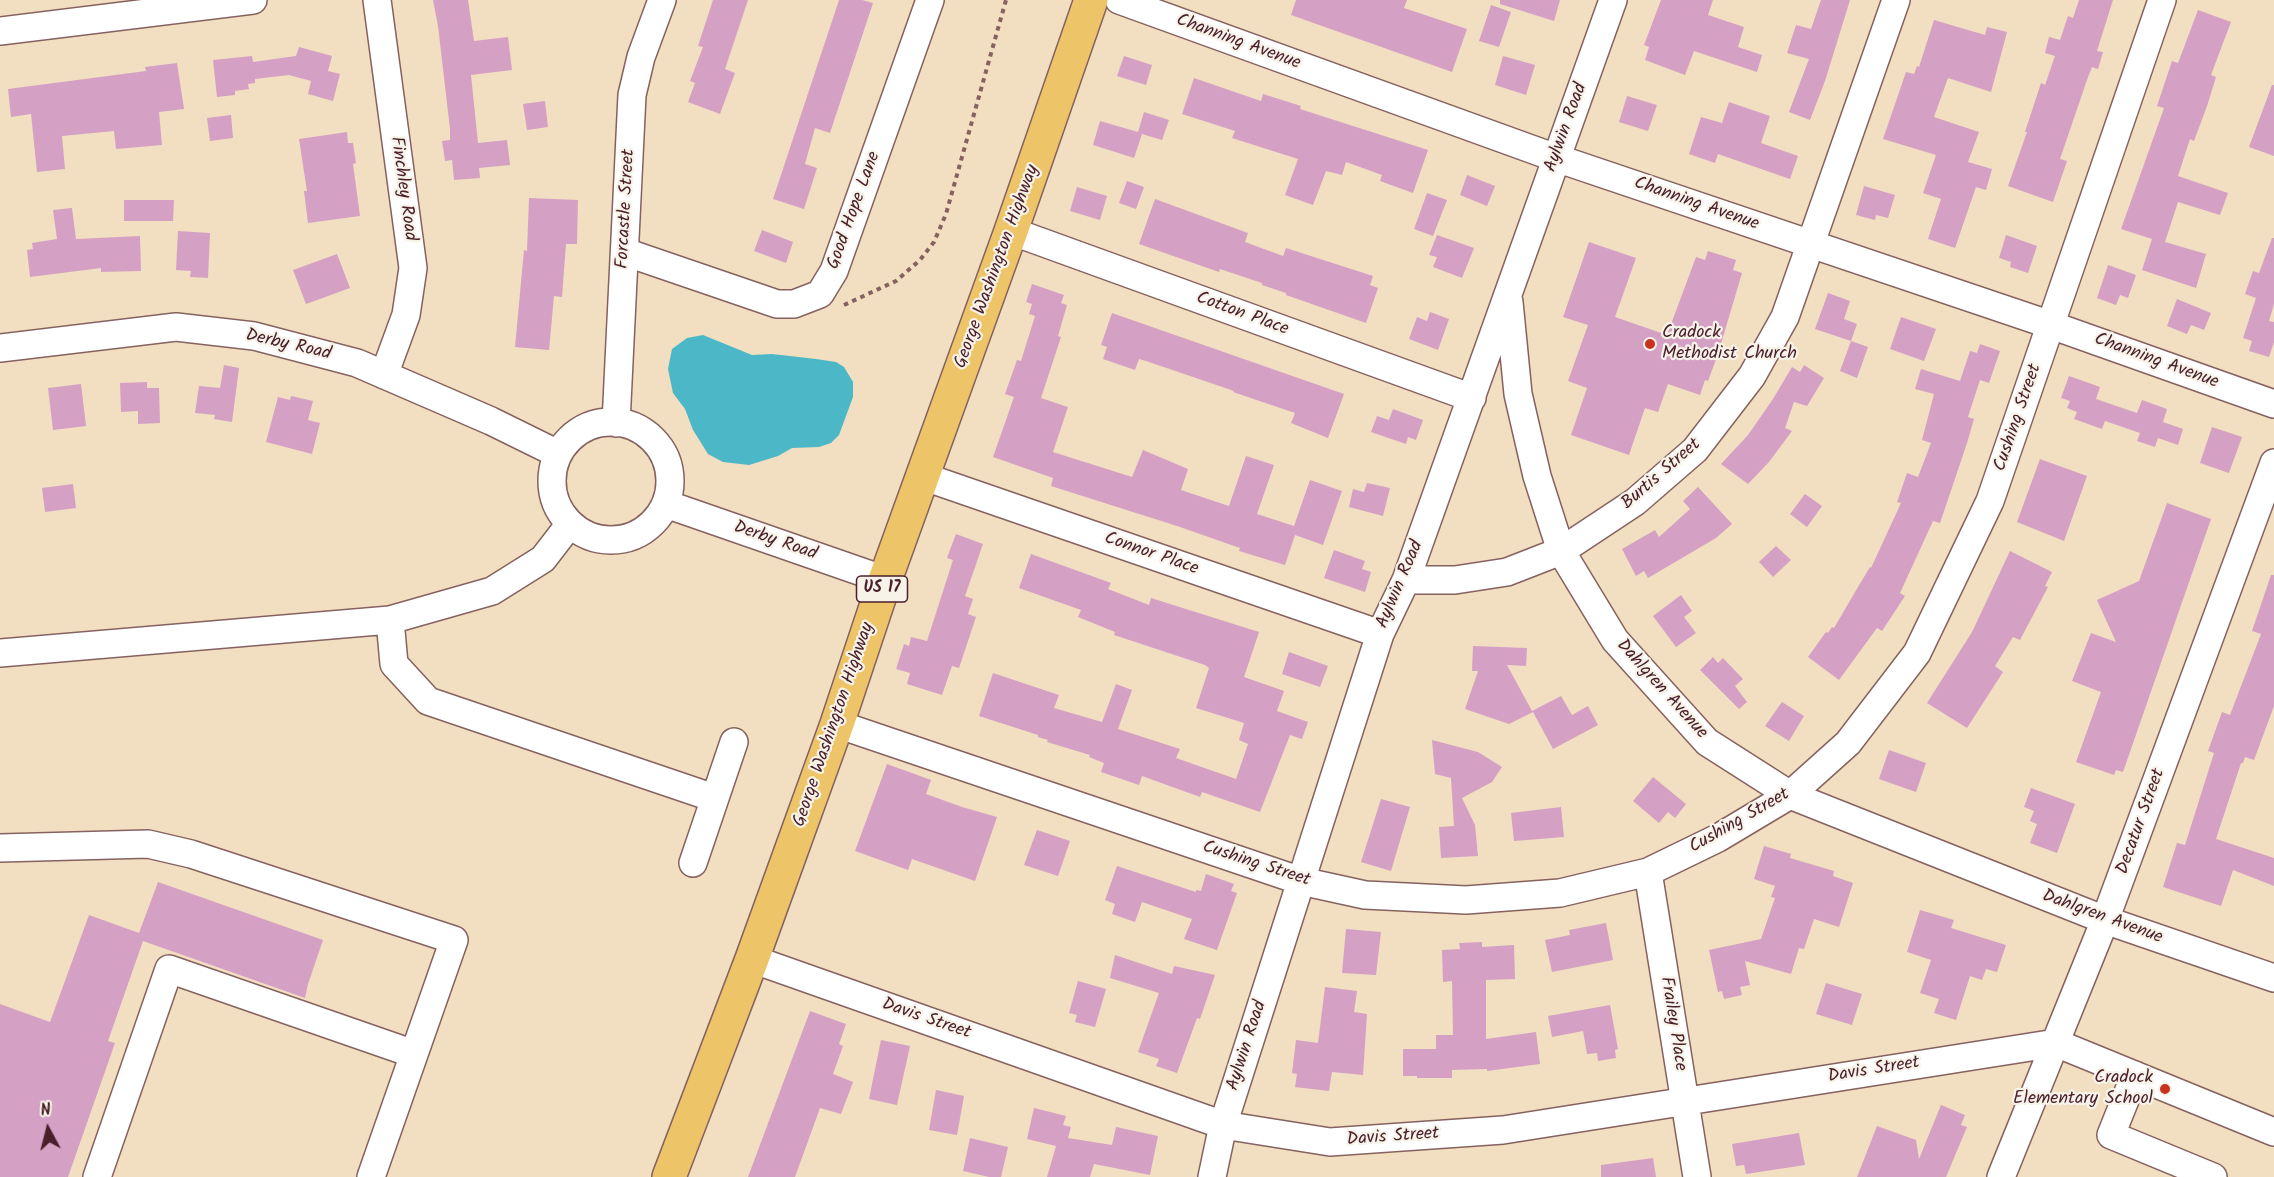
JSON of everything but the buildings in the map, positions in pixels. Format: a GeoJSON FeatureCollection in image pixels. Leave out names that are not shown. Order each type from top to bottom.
{"type":"FeatureCollection","features":[{"type":"Feature","properties":{"kind":"main road","name":"George Washington Highway"},"geometry":{"type":"LineString","coordinates":[[669,1177],[837,724],[885,580],[1011,231],[1091,0]]}},
{"type":"Feature","properties":{"kind":"street"},"geometry":{"type":"LineString","coordinates":[[0,31],[253,0]]}},
{"type":"Feature","properties":{"kind":"street","name":"Finchley Road"},"geometry":{"type":"LineString","coordinates":[[377,0],[413,268],[406,315],[384,375]]}},
{"type":"Feature","properties":{"kind":"street","name":"Forcastle Street"},"geometry":{"type":"LineString","coordinates":[[616,423],[632,95],[641,57],[662,0]]}},
{"type":"Feature","properties":{"kind":"street","name":"Good Hope Lane"},"geometry":{"type":"LineString","coordinates":[[625,252],[777,304],[800,303],[820,294],[834,271],[930,0]]}},
{"type":"Feature","properties":{"kind":"street","name":"Channing Avenue"},"geometry":{"type":"LineString","coordinates":[[1119,0],[1556,158],[2051,325],[2274,404]]}},
{"type":"Feature","properties":{"kind":"street","name":"Aylwin Road"},"geometry":{"type":"LineString","coordinates":[[1212,1177],[1223,1125],[1380,634],[1406,580],[1613,0]]}},
{"type":"Feature","properties":{"kind":"street","name":"Burtis Street"},"geometry":{"type":"LineString","coordinates":[[1406,580],[1455,580],[1507,572],[1561,550],[1635,502],[1695,450],[1752,376],[1785,317],[1896,0]]}},
{"type":"Feature","properties":{"kind":"street","name":"Cushing Street"},"geometry":{"type":"LineString","coordinates":[[837,724],[1301,882],[1365,895],[1466,900],[1560,893],[1648,872],[1718,838],[1790,795],[1848,743],[1917,653],[1990,501],[2162,0]]}},
{"type":"Feature","properties":{"kind":"street","name":"Cotton Place"},"geometry":{"type":"LineString","coordinates":[[1011,231],[1472,398]]}},
{"type":"Feature","properties":{"kind":"street","name":"Dahlgren Avenue"},"geometry":{"type":"LineString","coordinates":[[1508,295],[1518,394],[1537,476],[1561,550],[1615,640],[1707,742],[1790,795],[2105,920],[2274,978]]}},
{"type":"Feature","properties":{"kind":"street","name":"Derby Road"},"geometry":{"type":"LineString","coordinates":[[0,348],[176,327],[254,336],[357,363],[491,421],[558,454]]}},
{"type":"Feature","properties":{"kind":"street"},"geometry":{"type":"LineString","coordinates":[[598,423],[616,423],[634,427],[650,436],[662,450],[669,468],[670,486],[666,504],[656,520],[641,532],[623,539],[604,540],[586,535],[570,524],[558,509],[552,491],[552,472],[558,454],[568,440],[582,429],[598,423]]}},
{"type":"Feature","properties":{"kind":"street","name":"Decatur Street"},"geometry":{"type":"LineString","coordinates":[[2001,1177],[2105,920],[2274,463]]}},
{"type":"Feature","properties":{"kind":"street","name":"Connor Place"},"geometry":{"type":"LineString","coordinates":[[922,476],[1380,634]]}},
{"type":"Feature","properties":{"kind":"street","name":"Derby Road"},"geometry":{"type":"LineString","coordinates":[[666,504],[885,580]]}},
{"type":"Feature","properties":{"kind":"street"},"geometry":{"type":"LineString","coordinates":[[0,653],[390,620],[492,591],[543,559],[570,524]]}},
{"type":"Feature","properties":{"kind":"street"},"geometry":{"type":"LineString","coordinates":[[390,620],[394,664],[428,701],[714,798]]}},
{"type":"Feature","properties":{"kind":"street"},"geometry":{"type":"LineString","coordinates":[[693,863],[734,742]]}},
{"type":"Feature","properties":{"kind":"street"},"geometry":{"type":"LineString","coordinates":[[0,848],[148,844],[191,854],[454,940],[371,1177]]}},
{"type":"Feature","properties":{"kind":"street","name":"Frailey Place"},"geometry":{"type":"LineString","coordinates":[[1648,872],[1696,1177]]}},
{"type":"Feature","properties":{"kind":"street","name":"Davis Street"},"geometry":{"type":"LineString","coordinates":[[752,958],[1223,1125],[1330,1142],[1503,1130],[2056,1043]]}},
{"type":"Feature","properties":{"kind":"street"},"geometry":{"type":"LineString","coordinates":[[97,1177],[169,969],[414,1053]]}},
{"type":"Feature","properties":{"kind":"street"},"geometry":{"type":"LineString","coordinates":[[2056,1043],[2274,1132]]}},
{"type":"Feature","properties":{"kind":"street"},"geometry":{"type":"LineString","coordinates":[[2135,1075],[2111,1135],[2213,1177]]}},
{"type":"Feature","properties":{"kind":"path"},"geometry":{"type":"LineString","coordinates":[[841,306],[896,281],[920,260],[934,242],[946,214],[1006,0]]}},
{"type":"Feature","properties":{"kind":"water"},"geometry":{"type":"Polygon","coordinates":[[[703,335],[752,355],[772,354],[816,359],[836,362],[844,367],[853,382],[853,397],[839,435],[831,443],[819,447],[792,448],[778,456],[749,465],[723,462],[708,454],[693,430],[685,409],[673,393],[668,369],[672,349],[687,338],[703,335]]]}},
{"type":"Feature","properties":{"kind":"place","name":"Cradock Methodist Church"},"geometry":{"type":"Point","coordinates":[1650,344]}},
{"type":"Feature","properties":{"kind":"place","name":"Cradock Elementary School"},"geometry":{"type":"Point","coordinates":[2165,1089]}}]}
